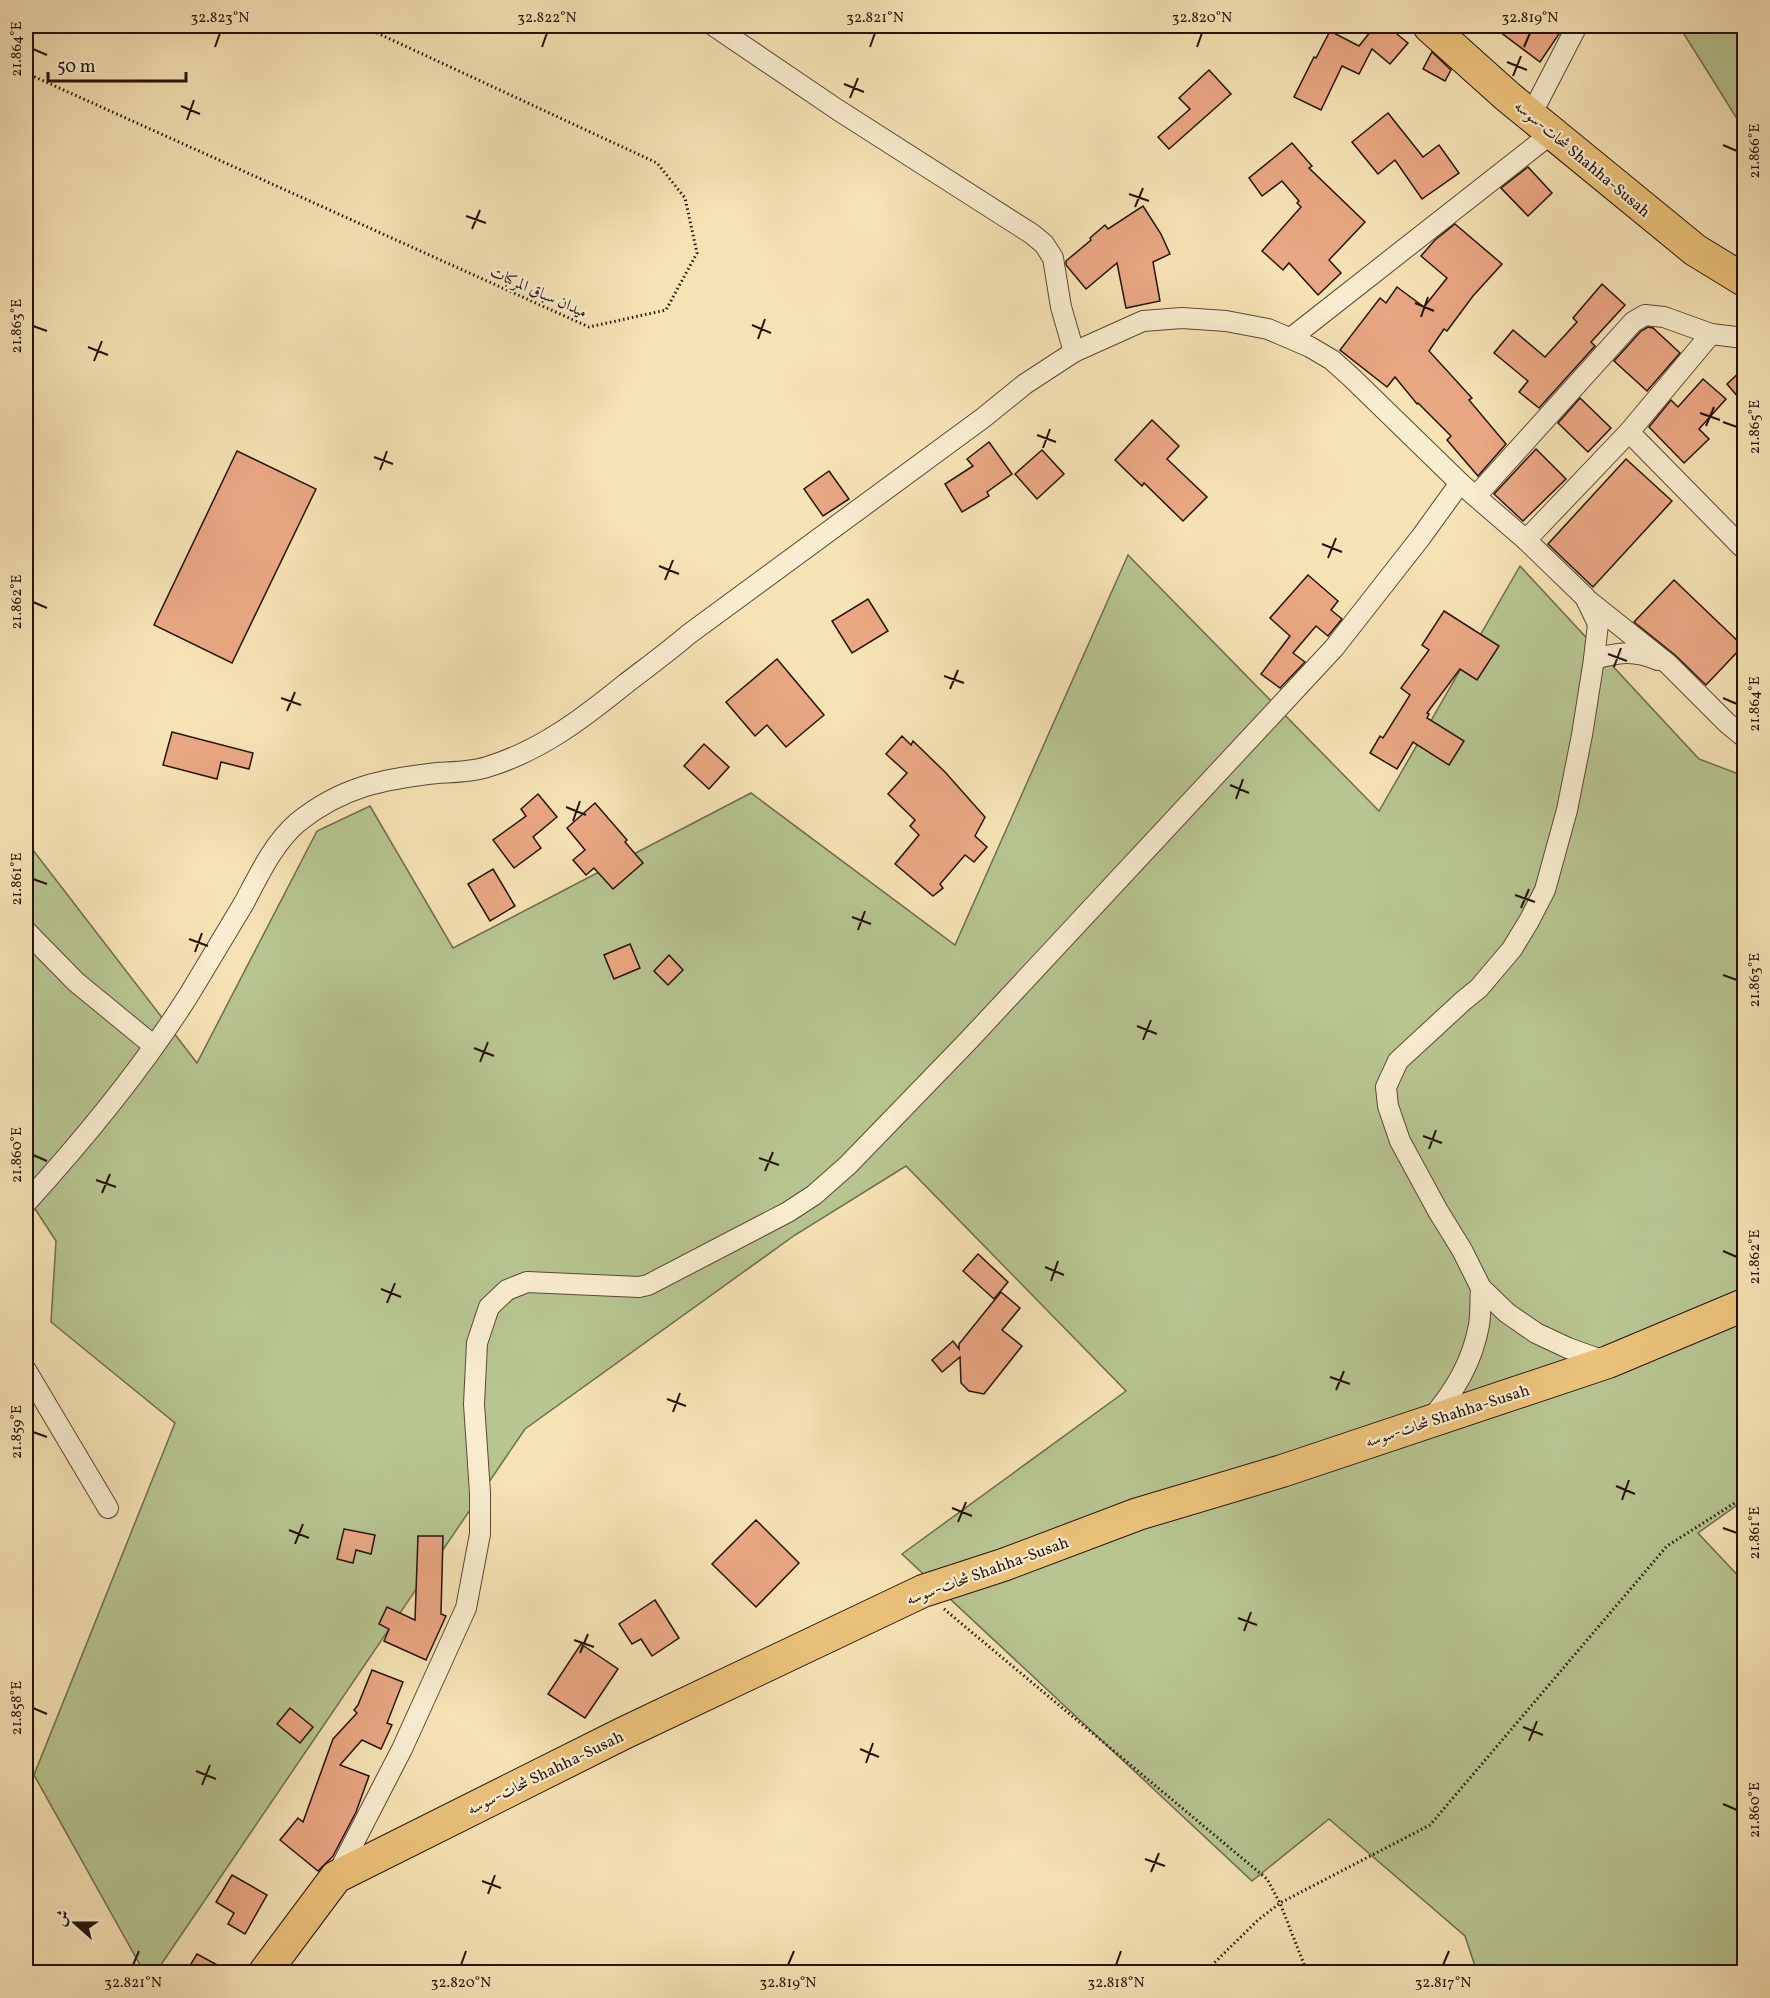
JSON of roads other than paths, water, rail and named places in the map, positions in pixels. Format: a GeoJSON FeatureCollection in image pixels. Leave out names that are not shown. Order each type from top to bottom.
{"type":"FeatureCollection","features":[{"type":"Feature","properties":{"kind":"main road","name":"شحات-سوسه Shahha-Susah"},"geometry":{"type":"LineString","coordinates":[[1429,26],[1542,124],[1695,250],[1744,280]]}},
{"type":"Feature","properties":{"kind":"main road","name":"شحات-سوسه Shahha-Susah"},"geometry":{"type":"LineString","coordinates":[[265,1972],[336,1877],[624,1733],[923,1591],[1003,1565],[1138,1514],[1282,1471],[1608,1362],[1744,1305]]}},
{"type":"Feature","properties":{"kind":"street"},"geometry":{"type":"LineString","coordinates":[[714,26],[837,110],[1032,234],[1044,244],[1053,258],[1062,307],[1074,352]]}},
{"type":"Feature","properties":{"kind":"street"},"geometry":{"type":"LineString","coordinates":[[1292,338],[1542,124],[1577,26]]}},
{"type":"Feature","properties":{"kind":"street"},"geometry":{"type":"LineString","coordinates":[[1476,496],[1633,322],[1645,315],[1664,317],[1712,334],[1744,338]]}},
{"type":"Feature","properties":{"kind":"street"},"geometry":{"type":"LineString","coordinates":[[26,1203],[78,1144],[154,1046],[221,943],[275,847],[296,824],[328,800],[370,783],[485,768],[512,759],[550,740],[657,662],[689,634],[983,418],[1025,384],[1074,352],[1143,321],[1182,318],[1226,321],[1268,329],[1311,347],[1332,360],[1460,483],[1526,540],[1585,597],[1668,664],[1744,737]]}},
{"type":"Feature","properties":{"kind":"street"},"geometry":{"type":"LineString","coordinates":[[1526,540],[1629,432],[1712,334]]}},
{"type":"Feature","properties":{"kind":"street"},"geometry":{"type":"LineString","coordinates":[[1629,432],[1742,548]]}},
{"type":"Feature","properties":{"kind":"street"},"geometry":{"type":"LineString","coordinates":[[336,1877],[402,1749],[466,1608],[480,1534],[480,1493],[474,1404],[477,1343],[489,1307],[507,1290],[527,1282],[639,1287],[648,1285],[781,1216],[814,1195],[848,1165],[969,1040],[1334,648],[1422,537],[1460,483]]}},
{"type":"Feature","properties":{"kind":"street"},"geometry":{"type":"LineString","coordinates":[[1585,597],[1598,624],[1594,659],[1567,810],[1545,890],[1512,949],[1479,988],[1398,1061],[1386,1087],[1388,1106],[1400,1141],[1481,1288],[1507,1313],[1536,1333],[1568,1348],[1608,1362]]}},
{"type":"Feature","properties":{"kind":"street"},"geometry":{"type":"LineString","coordinates":[[1594,659],[1618,652],[1642,653],[1668,664]]}},
{"type":"Feature","properties":{"kind":"street"},"geometry":{"type":"LineString","coordinates":[[26,931],[76,982],[154,1046]]}},
{"type":"Feature","properties":{"kind":"street"},"geometry":{"type":"LineString","coordinates":[[1431,1420],[1453,1392],[1470,1359],[1479,1324],[1481,1288]]}},
{"type":"Feature","properties":{"kind":"street"},"geometry":{"type":"LineString","coordinates":[[26,1370],[108,1508]]}}]}
